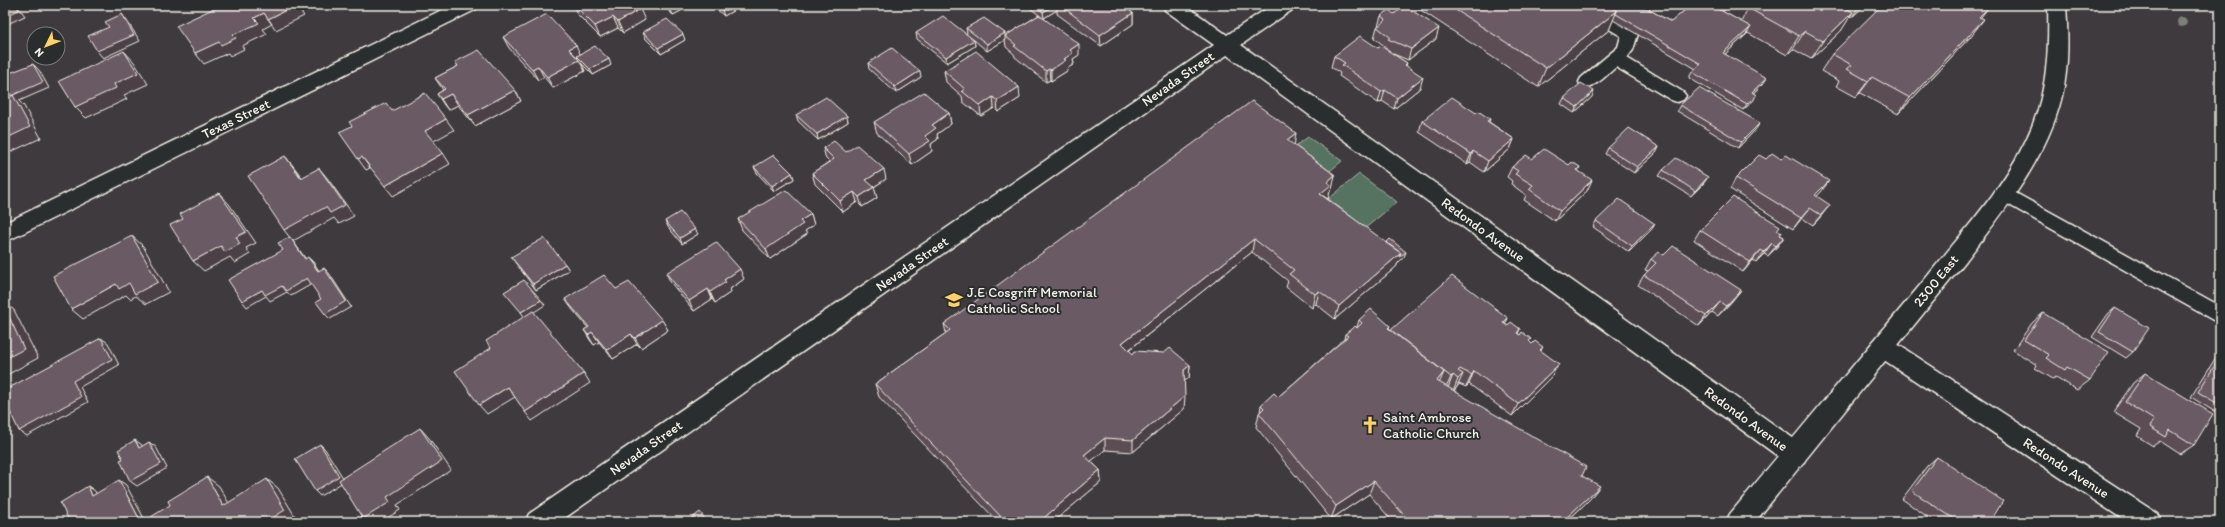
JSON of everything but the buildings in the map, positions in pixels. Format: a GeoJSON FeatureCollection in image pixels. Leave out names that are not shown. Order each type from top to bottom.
{"type":"FeatureCollection","features":[{"type":"Feature","properties":{"kind":"street","name":"Texas Street"},"geometry":{"type":"LineString","coordinates":[[5,233],[468,5]]}},
{"type":"Feature","properties":{"kind":"street","name":"Redondo Avenue"},"geometry":{"type":"LineString","coordinates":[[1172,5],[1795,454]]}},
{"type":"Feature","properties":{"kind":"street","name":"Nevada Street"},"geometry":{"type":"LineString","coordinates":[[538,522],[1285,5]]}},
{"type":"Feature","properties":{"kind":"street","name":"2300 East"},"geometry":{"type":"LineString","coordinates":[[1739,522],[1952,261],[2003,193],[2031,148],[2043,125],[2056,80],[2058,54],[2057,5]]}},
{"type":"Feature","properties":{"kind":"street","name":"Redondo Avenue"},"geometry":{"type":"LineString","coordinates":[[1883,347],[2149,522]]}},
{"type":"Feature","properties":{"kind":"lane"},"geometry":{"type":"LineString","coordinates":[[1581,5],[1630,34],[1625,50],[1587,82]]}},
{"type":"Feature","properties":{"kind":"lane"},"geometry":{"type":"LineString","coordinates":[[1614,58],[1677,96]]}},
{"type":"Feature","properties":{"kind":"lane"},"geometry":{"type":"LineString","coordinates":[[2003,193],[2220,316]]}},
{"type":"Feature","properties":{"kind":"green space"},"geometry":{"type":"Polygon","coordinates":[[[1308,137],[1342,161],[1319,180],[1284,154],[1308,137]]]}},
{"type":"Feature","properties":{"kind":"green space"},"geometry":{"type":"Polygon","coordinates":[[[1359,174],[1397,202],[1363,230],[1326,201],[1359,174]]]}},
{"type":"Feature","properties":{"kind":"place","name":"J.E Cosgriff Memorial Catholic School"},"geometry":{"type":"Point","coordinates":[954,300]}},
{"type":"Feature","properties":{"kind":"place","name":"Saint Ambrose Catholic Church"},"geometry":{"type":"Point","coordinates":[1370,425]}}]}
